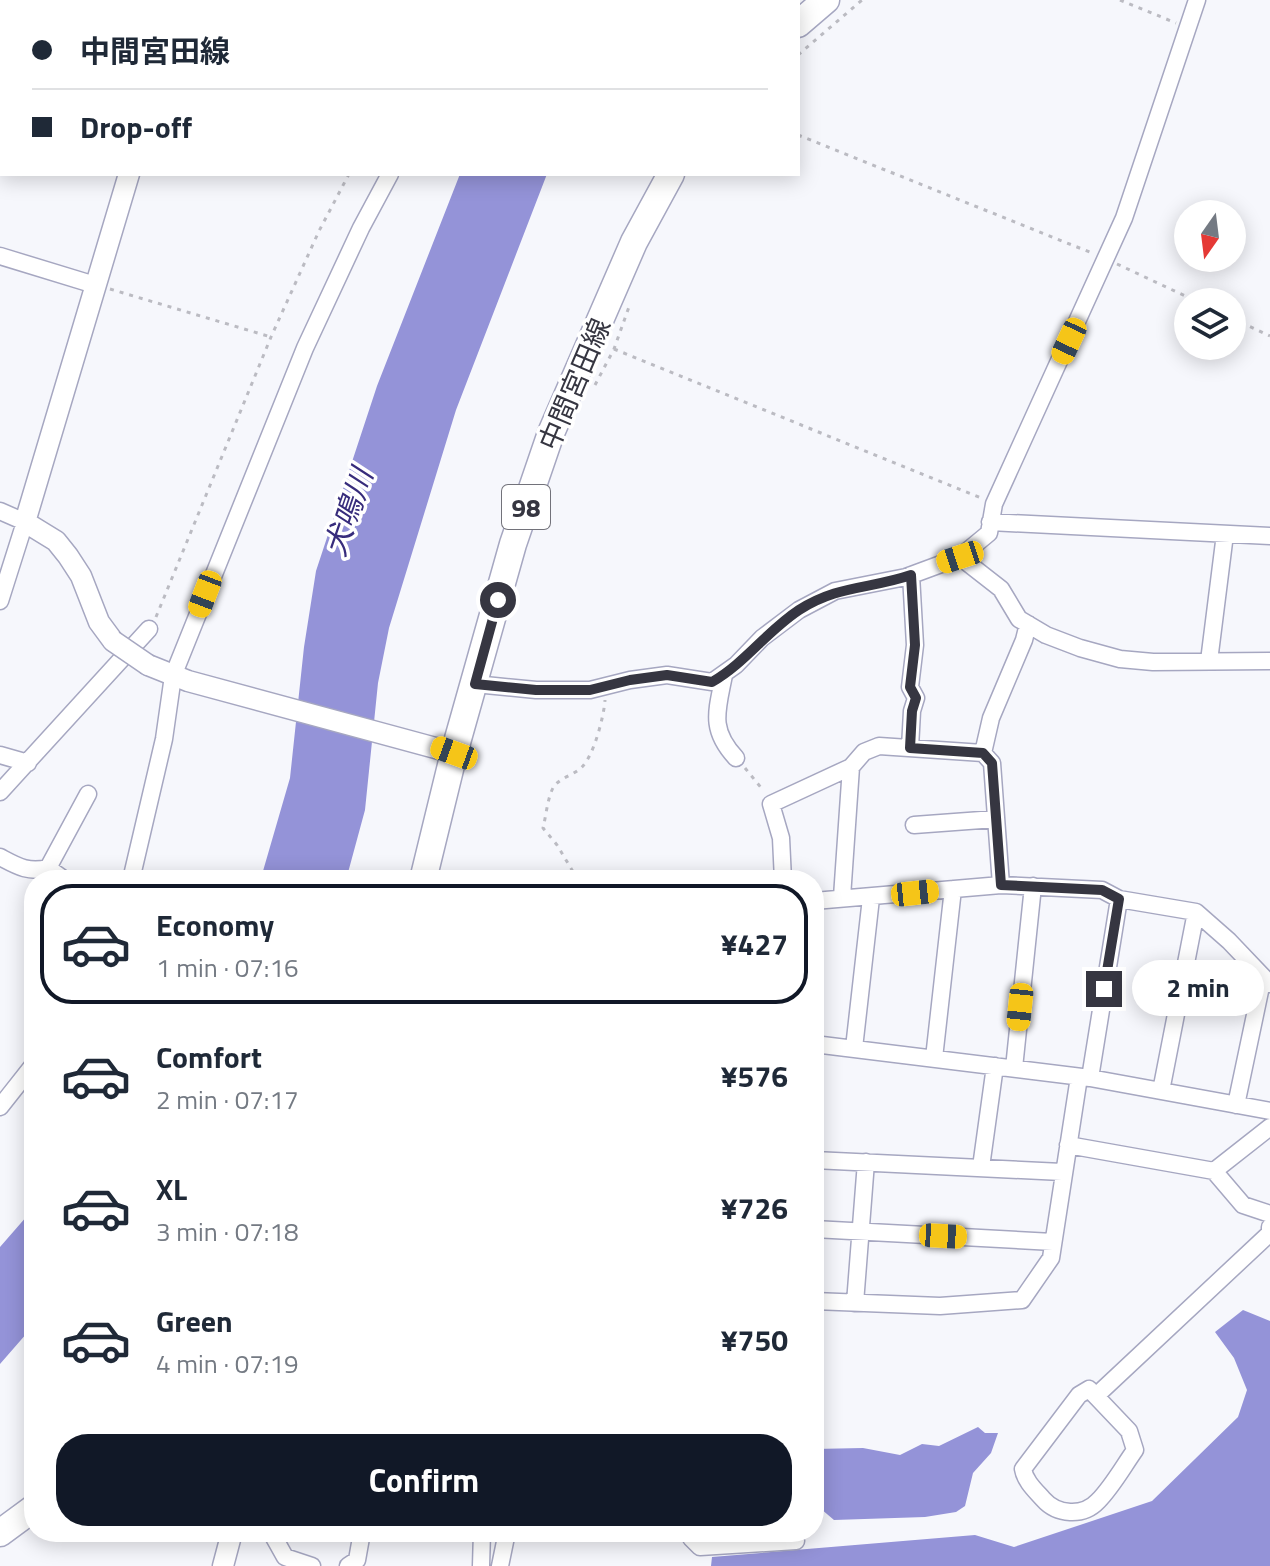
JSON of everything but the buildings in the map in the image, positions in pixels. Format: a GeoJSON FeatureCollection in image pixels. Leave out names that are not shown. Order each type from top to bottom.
{"type":"FeatureCollection","features":[{"type":"Feature","properties":{"kind":"main road"},"geometry":{"type":"LineString","coordinates":[[800,22],[826,0]]}},
{"type":"Feature","properties":{"kind":"main road","name":"中間宮田線"},"geometry":{"type":"LineString","coordinates":[[425,870],[445,750],[475,684],[513,544],[551,433],[634,242],[670,176]]}},
{"type":"Feature","properties":{"kind":"main road"},"geometry":{"type":"LineString","coordinates":[[0,1533],[24,1515]]}},
{"type":"Feature","properties":{"kind":"street"},"geometry":{"type":"LineString","coordinates":[[475,684],[536,690],[590,690],[667,675],[712,682],[799,610],[835,591],[911,575],[960,557],[989,533],[994,504],[1124,218],[1197,0]]}},
{"type":"Feature","properties":{"kind":"street"},"geometry":{"type":"LineString","coordinates":[[0,601],[128,176]]}},
{"type":"Feature","properties":{"kind":"street"},"geometry":{"type":"LineString","coordinates":[[133,870],[181,679],[305,348],[389,176]]}},
{"type":"Feature","properties":{"kind":"street"},"geometry":{"type":"LineString","coordinates":[[0,256],[95,285]]}},
{"type":"Feature","properties":{"kind":"street"},"geometry":{"type":"LineString","coordinates":[[0,511],[56,541],[81,576],[99,622],[113,641],[148,665],[181,679],[445,750]]}},
{"type":"Feature","properties":{"kind":"street"},"geometry":{"type":"LineString","coordinates":[[990,522],[1270,536]]}},
{"type":"Feature","properties":{"kind":"street"},"geometry":{"type":"LineString","coordinates":[[1209,661],[1225,534]]}},
{"type":"Feature","properties":{"kind":"street"},"geometry":{"type":"LineString","coordinates":[[960,557],[1001,589],[1019,619],[1046,635],[1120,659],[1153,662],[1270,661]]}},
{"type":"Feature","properties":{"kind":"street"},"geometry":{"type":"LineString","coordinates":[[910,748],[912,711],[916,698],[910,687],[915,645],[911,575]]}},
{"type":"Feature","properties":{"kind":"street"},"geometry":{"type":"LineString","coordinates":[[983,753],[991,718],[1028,624]]}},
{"type":"Feature","properties":{"kind":"street"},"geometry":{"type":"LineString","coordinates":[[0,792],[149,629]]}},
{"type":"Feature","properties":{"kind":"street"},"geometry":{"type":"LineString","coordinates":[[724,675],[715,726],[724,745],[736,758]]}},
{"type":"Feature","properties":{"kind":"street"},"geometry":{"type":"LineString","coordinates":[[783,870],[781,838],[771,804],[851,767],[864,752],[879,746],[983,753],[992,763],[1001,885]]}},
{"type":"Feature","properties":{"kind":"street"},"geometry":{"type":"LineString","coordinates":[[0,755],[28,763]]}},
{"type":"Feature","properties":{"kind":"street"},"geometry":{"type":"LineString","coordinates":[[842,897],[851,767]]}},
{"type":"Feature","properties":{"kind":"street"},"geometry":{"type":"LineString","coordinates":[[48,868],[88,794]]}},
{"type":"Feature","properties":{"kind":"street"},"geometry":{"type":"LineString","coordinates":[[914,825],[995,819]]}},
{"type":"Feature","properties":{"kind":"street"},"geometry":{"type":"LineString","coordinates":[[0,857],[28,870]]}},
{"type":"Feature","properties":{"kind":"street"},"geometry":{"type":"LineString","coordinates":[[39,870],[51,870]]}},
{"type":"Feature","properties":{"kind":"street"},"geometry":{"type":"LineString","coordinates":[[824,900],[1001,885],[1033,886],[1102,890],[1119,899],[1196,912],[1267,981],[1236,1105]]}},
{"type":"Feature","properties":{"kind":"street"},"geometry":{"type":"LineString","coordinates":[[1014,1068],[1033,886]]}},
{"type":"Feature","properties":{"kind":"street"},"geometry":{"type":"LineString","coordinates":[[934,1058],[953,889]]}},
{"type":"Feature","properties":{"kind":"street"},"geometry":{"type":"LineString","coordinates":[[854,1048],[871,898]]}},
{"type":"Feature","properties":{"kind":"street"},"geometry":{"type":"LineString","coordinates":[[824,1301],[940,1306],[1022,1300],[1051,1258],[1062,1172],[1119,899]]}},
{"type":"Feature","properties":{"kind":"street"},"geometry":{"type":"LineString","coordinates":[[1161,1091],[1196,912]]}},
{"type":"Feature","properties":{"kind":"street"},"geometry":{"type":"LineString","coordinates":[[824,1045],[1084,1077],[1270,1111]]}},
{"type":"Feature","properties":{"kind":"street"},"geometry":{"type":"LineString","coordinates":[[981,1167],[995,1066]]}},
{"type":"Feature","properties":{"kind":"street"},"geometry":{"type":"LineString","coordinates":[[0,1107],[24,1077]]}},
{"type":"Feature","properties":{"kind":"street"},"geometry":{"type":"LineString","coordinates":[[1214,1171],[1270,1127]]}},
{"type":"Feature","properties":{"kind":"street"},"geometry":{"type":"LineString","coordinates":[[1068,1145],[1214,1171],[1243,1205],[1270,1214]]}},
{"type":"Feature","properties":{"kind":"street"},"geometry":{"type":"LineString","coordinates":[[824,1160],[1062,1172]]}},
{"type":"Feature","properties":{"kind":"street"},"geometry":{"type":"LineString","coordinates":[[855,1303],[866,1162]]}},
{"type":"Feature","properties":{"kind":"street"},"geometry":{"type":"LineString","coordinates":[[1097,1395],[1270,1233],[1270,1227]]}},
{"type":"Feature","properties":{"kind":"street"},"geometry":{"type":"LineString","coordinates":[[824,1229],[1053,1242]]}},
{"type":"Feature","properties":{"kind":"street"},"geometry":{"type":"LineString","coordinates":[[1089,1389],[1097,1395],[1129,1431],[1135,1450],[1097,1504],[1074,1512],[1060,1512],[1051,1508],[1024,1477],[1023,1469],[1079,1395],[1089,1389]]}},
{"type":"Feature","properties":{"kind":"street"},"geometry":{"type":"LineString","coordinates":[[223,1566],[229,1542]]}},
{"type":"Feature","properties":{"kind":"street"},"geometry":{"type":"LineString","coordinates":[[275,1542],[284,1561],[312,1566]]}},
{"type":"Feature","properties":{"kind":"street"},"geometry":{"type":"LineString","coordinates":[[348,1566],[357,1560],[360,1542]]}},
{"type":"Feature","properties":{"kind":"street"},"geometry":{"type":"LineString","coordinates":[[481,1566],[482,1542]]}},
{"type":"Feature","properties":{"kind":"street"},"geometry":{"type":"LineString","coordinates":[[500,1566],[505,1542]]}},
{"type":"Feature","properties":{"kind":"street"},"geometry":{"type":"LineString","coordinates":[[695,1542],[700,1547],[780,1542]]}},
{"type":"Feature","properties":{"kind":"path"},"geometry":{"type":"LineString","coordinates":[[800,53],[862,0]]}},
{"type":"Feature","properties":{"kind":"path"},"geometry":{"type":"LineString","coordinates":[[1120,0],[1187,27]]}},
{"type":"Feature","properties":{"kind":"path"},"geometry":{"type":"LineString","coordinates":[[800,136],[1107,259],[1174,291]]}},
{"type":"Feature","properties":{"kind":"path"},"geometry":{"type":"LineString","coordinates":[[149,629],[162,609],[202,502],[271,337],[319,231],[348,176]]}},
{"type":"Feature","properties":{"kind":"path"},"geometry":{"type":"LineString","coordinates":[[95,285],[271,337]]}},
{"type":"Feature","properties":{"kind":"path"},"geometry":{"type":"LineString","coordinates":[[1246,325],[1270,336]]}},
{"type":"Feature","properties":{"kind":"path"},"geometry":{"type":"LineString","coordinates":[[614,349],[994,504]]}},
{"type":"Feature","properties":{"kind":"path"},"geometry":{"type":"LineString","coordinates":[[572,870],[543,828],[552,789],[588,760],[605,710],[606,686]]}},
{"type":"Feature","properties":{"kind":"path"},"geometry":{"type":"LineString","coordinates":[[736,758],[758,782],[771,804]]}},
{"type":"Feature","properties":{"kind":"water","name":"犬鳴川"},"geometry":{"type":"Polygon","coordinates":[[[459,176],[546,176],[456,410],[389,628],[378,683],[365,810],[349,870],[263,870],[290,778],[304,647],[316,571],[377,386],[459,176]]]}},
{"type":"Feature","properties":{"kind":"water"},"geometry":{"type":"Polygon","coordinates":[[[24,1219],[24,1336],[0,1364],[0,1247],[24,1219]]]}},
{"type":"Feature","properties":{"kind":"water"},"geometry":{"type":"Polygon","coordinates":[[[1243,1310],[1270,1321],[1270,1566],[711,1566],[712,1557],[975,1535],[1014,1547],[1152,1501],[1238,1417],[1247,1390],[1234,1358],[1215,1332],[1243,1310]]]}},
{"type":"Feature","properties":{"kind":"water"},"geometry":{"type":"Polygon","coordinates":[[[978,1427],[985,1433],[998,1433],[991,1453],[973,1473],[965,1506],[956,1512],[925,1517],[834,1520],[824,1512],[824,1449],[863,1448],[900,1455],[922,1444],[939,1446],[978,1427]]]}},
{"type":"Feature","properties":{"kind":"route"},"geometry":{"type":"LineString","coordinates":[[498,600],[475,684],[536,690],[590,690],[667,675],[712,682],[799,610],[835,591],[911,575],[915,645],[910,687],[916,698],[912,711],[910,748],[983,753],[992,763],[1001,885],[1102,890],[1119,899],[1104,989]]}}]}
